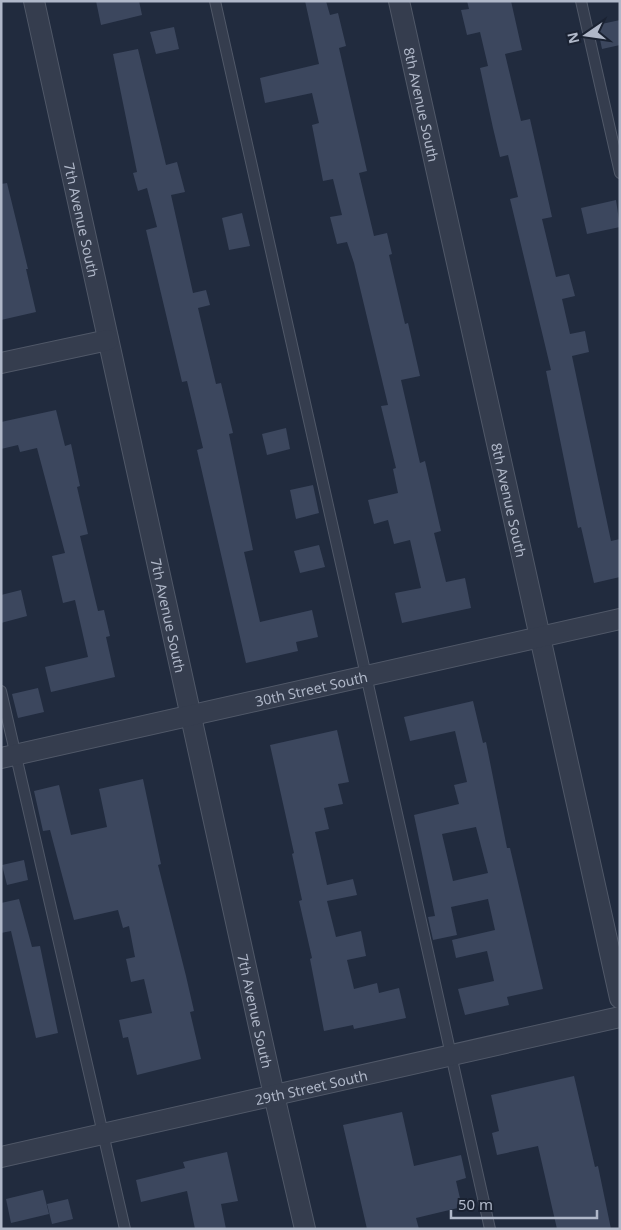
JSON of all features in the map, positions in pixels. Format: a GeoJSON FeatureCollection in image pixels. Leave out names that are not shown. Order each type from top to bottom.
{"type":"FeatureCollection","features":[{"type":"Feature","properties":{"kind":"street","name":"7th Avenue South"},"geometry":{"type":"LineString","coordinates":[[34,1],[274,1096],[305,1229]]}},
{"type":"Feature","properties":{"kind":"street","name":"8th Avenue South"},"geometry":{"type":"LineString","coordinates":[[399,1],[620,998]]}},
{"type":"Feature","properties":{"kind":"street"},"geometry":{"type":"LineString","coordinates":[[1,363],[108,340]]}},
{"type":"Feature","properties":{"kind":"street","name":"30th Street South"},"geometry":{"type":"LineString","coordinates":[[8,756],[620,619]]}},
{"type":"Feature","properties":{"kind":"street","name":"29th Street South"},"geometry":{"type":"LineString","coordinates":[[1,1157],[620,1017]]}},
{"type":"Feature","properties":{"kind":"lane"},"geometry":{"type":"LineString","coordinates":[[214,1],[490,1229]]}},
{"type":"Feature","properties":{"kind":"lane"},"geometry":{"type":"LineString","coordinates":[[581,1],[620,173]]}},
{"type":"Feature","properties":{"kind":"lane"},"geometry":{"type":"LineString","coordinates":[[1,691],[8,756],[104,1134],[125,1229]]}},
{"type":"Feature","properties":{"kind":"building"},"geometry":{"type":"Polygon","coordinates":[[[96,1],[139,1],[142,15],[101,25],[96,1]]]}},
{"type":"Feature","properties":{"kind":"building"},"geometry":{"type":"Polygon","coordinates":[[[305,1],[326,1],[330,15],[338,13],[346,46],[339,48],[367,171],[359,173],[374,236],[387,233],[392,254],[389,255],[405,324],[408,323],[420,376],[401,380],[420,463],[425,461],[441,531],[434,533],[446,582],[465,578],[471,608],[402,623],[395,593],[421,588],[410,540],[394,544],[388,520],[374,524],[368,500],[398,493],[393,469],[396,468],[381,406],[388,405],[354,263],[347,242],[337,244],[330,217],[342,215],[333,179],[323,181],[312,125],[319,123],[312,93],[265,103],[260,78],[319,64],[305,1]]]}},
{"type":"Feature","properties":{"kind":"building"},"geometry":{"type":"Polygon","coordinates":[[[467,1],[511,1],[522,50],[505,54],[521,121],[530,119],[552,217],[542,219],[556,277],[569,274],[575,296],[562,299],[570,334],[585,331],[589,352],[572,356],[611,541],[620,539],[620,577],[594,583],[581,527],[578,528],[546,371],[551,370],[510,199],[518,197],[508,155],[500,157],[493,128],[480,68],[488,66],[480,32],[467,35],[461,10],[469,9],[467,1]]]}},
{"type":"Feature","properties":{"kind":"building"},"geometry":{"type":"Polygon","coordinates":[[[620,20],[620,45],[602,49],[597,25],[620,20]]]}},
{"type":"Feature","properties":{"kind":"building"},"geometry":{"type":"Polygon","coordinates":[[[174,27],[179,49],[156,54],[150,32],[174,27]]]}},
{"type":"Feature","properties":{"kind":"building"},"geometry":{"type":"Polygon","coordinates":[[[138,49],[166,165],[177,162],[185,192],[171,195],[193,293],[206,290],[210,305],[198,308],[216,384],[221,383],[233,433],[229,434],[253,550],[244,552],[260,622],[312,610],[318,637],[296,642],[298,651],[246,663],[197,450],[203,448],[187,381],[182,382],[146,230],[157,227],[147,188],[138,191],[133,173],[137,172],[113,54],[138,49]]]}},
{"type":"Feature","properties":{"kind":"building"},"geometry":{"type":"Polygon","coordinates":[[[7,183],[28,269],[26,269],[36,312],[1,320],[1,184],[7,183]]]}},
{"type":"Feature","properties":{"kind":"building"},"geometry":{"type":"Polygon","coordinates":[[[616,200],[620,227],[587,234],[581,208],[616,200]]]}},
{"type":"Feature","properties":{"kind":"building"},"geometry":{"type":"Polygon","coordinates":[[[242,213],[250,246],[229,250],[222,218],[242,213]]]}},
{"type":"Feature","properties":{"kind":"building"},"geometry":{"type":"Polygon","coordinates":[[[56,410],[65,446],[71,444],[80,486],[77,487],[88,534],[80,536],[98,611],[104,610],[110,636],[106,637],[115,677],[51,692],[45,667],[88,657],[75,600],[63,603],[52,556],[65,553],[37,448],[20,452],[18,445],[1,449],[1,422],[56,410]]]}},
{"type":"Feature","properties":{"kind":"building"},"geometry":{"type":"Polygon","coordinates":[[[286,428],[290,449],[267,455],[262,434],[286,428]]]}},
{"type":"Feature","properties":{"kind":"building"},"geometry":{"type":"Polygon","coordinates":[[[313,485],[319,513],[296,519],[290,490],[313,485]]]}},
{"type":"Feature","properties":{"kind":"building"},"geometry":{"type":"Polygon","coordinates":[[[319,545],[325,567],[300,573],[294,551],[319,545]]]}},
{"type":"Feature","properties":{"kind":"building"},"geometry":{"type":"Polygon","coordinates":[[[21,590],[27,616],[1,623],[1,595],[21,590]]]}},
{"type":"Feature","properties":{"kind":"building"},"geometry":{"type":"Polygon","coordinates":[[[38,688],[44,712],[18,718],[12,694],[38,688]]]}},
{"type":"Feature","properties":{"kind":"building"},"geometry":{"type":"Polygon","coordinates":[[[473,701],[483,743],[486,742],[507,848],[510,848],[543,989],[507,997],[509,1005],[465,1015],[458,989],[494,981],[487,951],[456,958],[452,940],[495,930],[488,899],[451,907],[457,935],[433,940],[428,917],[435,916],[414,815],[459,804],[454,785],[467,782],[455,731],[410,741],[404,717],[473,701]],[[476,827],[442,834],[453,881],[488,873],[476,827]]]}},
{"type":"Feature","properties":{"kind":"building"},"geometry":{"type":"Polygon","coordinates":[[[337,730],[349,782],[338,784],[343,804],[324,808],[329,829],[315,832],[327,885],[353,879],[357,895],[327,901],[336,937],[361,931],[366,956],[347,960],[354,989],[377,983],[379,993],[399,988],[406,1018],[354,1029],[353,1025],[324,1031],[310,959],[312,958],[299,901],[302,900],[292,854],[294,853],[270,745],[337,730]]]}},
{"type":"Feature","properties":{"kind":"building"},"geometry":{"type":"Polygon","coordinates":[[[143,779],[161,864],[158,865],[194,1011],[190,1012],[201,1059],[137,1075],[128,1037],[123,1038],[119,1020],[152,1013],[144,979],[131,982],[126,959],[135,957],[129,926],[123,928],[118,910],[74,920],[50,830],[43,831],[34,791],[59,785],[71,835],[107,827],[99,789],[143,779]]]}},
{"type":"Feature","properties":{"kind":"building"},"geometry":{"type":"Polygon","coordinates":[[[24,860],[28,880],[7,885],[2,865],[24,860]]]}},
{"type":"Feature","properties":{"kind":"building"},"geometry":{"type":"Polygon","coordinates":[[[19,899],[32,947],[40,946],[58,1033],[36,1038],[11,931],[1,933],[1,903],[19,899]]]}},
{"type":"Feature","properties":{"kind":"building"},"geometry":{"type":"Polygon","coordinates":[[[574,1076],[595,1167],[598,1166],[611,1229],[557,1229],[538,1146],[497,1155],[492,1133],[499,1131],[491,1095],[574,1076]]]}},
{"type":"Feature","properties":{"kind":"building"},"geometry":{"type":"Polygon","coordinates":[[[402,1112],[414,1166],[461,1155],[466,1178],[456,1181],[462,1207],[416,1218],[419,1229],[367,1229],[343,1125],[402,1112]]]}},
{"type":"Feature","properties":{"kind":"building"},"geometry":{"type":"Polygon","coordinates":[[[227,1152],[238,1201],[221,1204],[226,1229],[195,1229],[187,1191],[141,1202],[136,1180],[185,1168],[183,1162],[227,1152]]]}},
{"type":"Feature","properties":{"kind":"building"},"geometry":{"type":"Polygon","coordinates":[[[43,1190],[49,1214],[11,1223],[6,1199],[43,1190]]]}},
{"type":"Feature","properties":{"kind":"building"},"geometry":{"type":"Polygon","coordinates":[[[68,1199],[73,1219],[52,1224],[47,1204],[68,1199]]]}}]}
